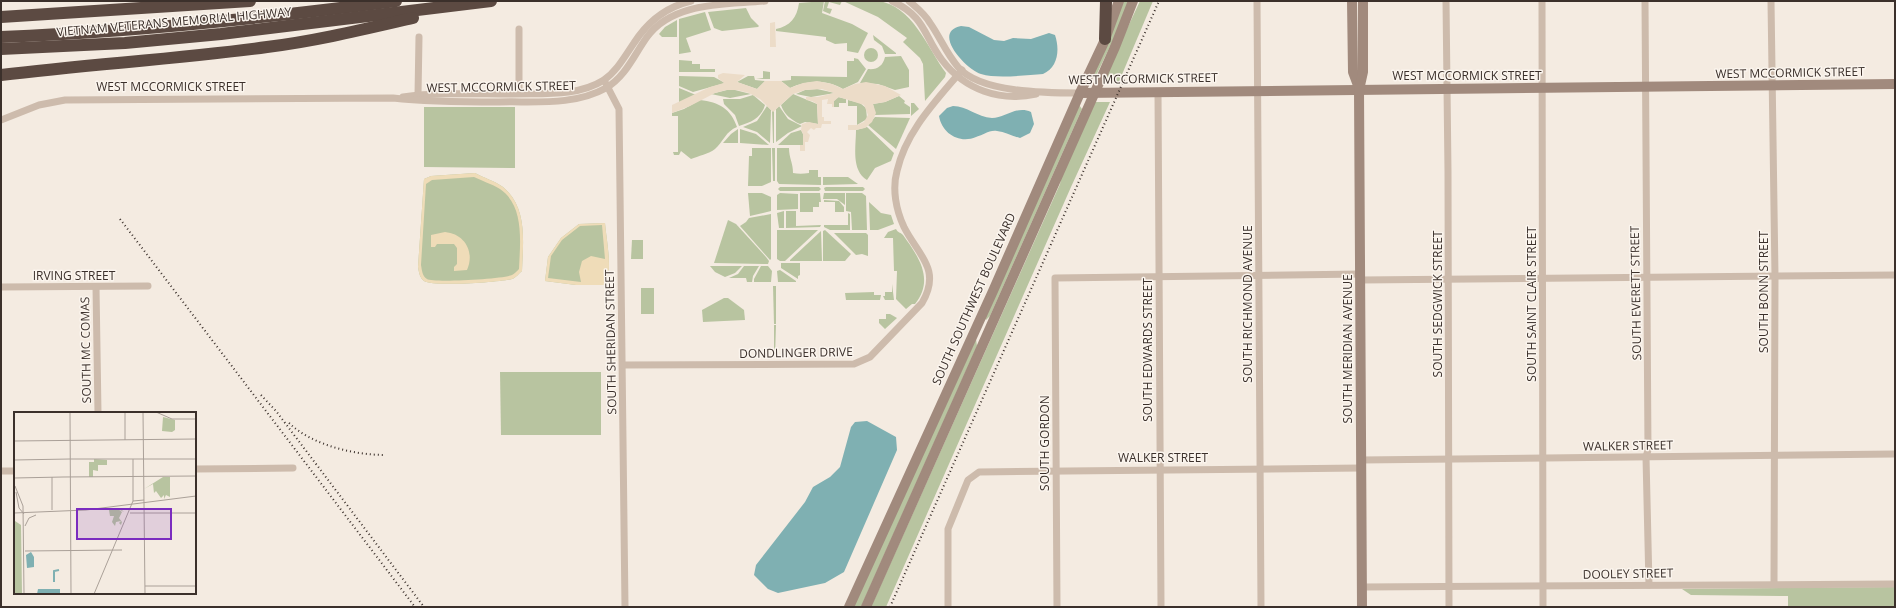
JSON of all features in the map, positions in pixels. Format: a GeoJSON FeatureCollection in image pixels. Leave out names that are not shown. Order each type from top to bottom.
{"type":"FeatureCollection","features":[{"type":"Feature","properties":{"kind":"highway"},"geometry":{"type":"LineString","coordinates":[[1,17],[250,1]]}},
{"type":"Feature","properties":{"kind":"highway","name":"VIETNAM VETERANS MEMORIAL HIGHWAY"},"geometry":{"type":"LineString","coordinates":[[1,37],[63,35],[196,24],[396,1]]}},
{"type":"Feature","properties":{"kind":"highway","name":"VIETNAM VETERANS MEMORIAL HIGHWAY"},"geometry":{"type":"LineString","coordinates":[[1,49],[125,42],[221,34],[491,1]]}},
{"type":"Feature","properties":{"kind":"highway"},"geometry":{"type":"LineString","coordinates":[[1105,39],[1108,12],[1106,1]]}},
{"type":"Feature","properties":{"kind":"highway"},"geometry":{"type":"LineString","coordinates":[[1,75],[61,67],[291,44],[425,16],[457,6]]}},
{"type":"Feature","properties":{"kind":"main road","name":"SOUTH SOUTHWEST BOULEVARD"},"geometry":{"type":"LineString","coordinates":[[849,607],[993,291],[1105,39],[1119,1]]}},
{"type":"Feature","properties":{"kind":"main road","name":"SOUTH SOUTHWEST BOULEVARD"},"geometry":{"type":"LineString","coordinates":[[866,607],[1094,93],[1133,1]]}},
{"type":"Feature","properties":{"kind":"main road","name":"SOUTH MERIDIAN AVENUE"},"geometry":{"type":"LineString","coordinates":[[1352,1],[1353,72],[1359,90]]}},
{"type":"Feature","properties":{"kind":"main road","name":"SOUTH MERIDIAN AVENUE"},"geometry":{"type":"LineString","coordinates":[[1362,607],[1359,90],[1363,72],[1363,1]]}},
{"type":"Feature","properties":{"kind":"main road","name":"WEST MCCORMICK STREET"},"geometry":{"type":"LineString","coordinates":[[1080,93],[1646,88],[1895,84]]}},
{"type":"Feature","properties":{"kind":"street","name":"WEST MCCORMICK STREET"},"geometry":{"type":"LineString","coordinates":[[1,120],[39,105],[65,100],[393,98],[418,95],[573,92],[604,80],[615,70],[644,28],[668,9],[691,1]]}},
{"type":"Feature","properties":{"kind":"street","name":"WEST MCCORMICK STREET"},"geometry":{"type":"LineString","coordinates":[[393,98],[426,102],[559,101],[586,97],[608,87],[626,70],[648,35],[667,19],[678,13],[702,7],[765,1]]}},
{"type":"Feature","properties":{"kind":"street","name":"WEST MCCORMICK STREET"},"geometry":{"type":"LineString","coordinates":[[892,1],[917,18],[926,30],[941,59],[957,77],[968,85],[994,95],[1020,97],[1038,93],[1080,93]]}},
{"type":"Feature","properties":{"kind":"street","name":"WEST MCCORMICK STREET"},"geometry":{"type":"LineString","coordinates":[[909,1],[930,22],[948,53],[962,70],[977,80],[996,87],[1020,89],[1038,93]]}},
{"type":"Feature","properties":{"kind":"street","name":"SOUTH RICHMOND AVENUE"},"geometry":{"type":"LineString","coordinates":[[1257,1],[1261,607]]}},
{"type":"Feature","properties":{"kind":"street","name":"SOUTH SEDGWICK STREET"},"geometry":{"type":"LineString","coordinates":[[1446,1],[1449,459],[1448,607]]}},
{"type":"Feature","properties":{"kind":"street","name":"SOUTH SAINT CLAIR STREET"},"geometry":{"type":"LineString","coordinates":[[1542,1],[1544,277],[1543,607]]}},
{"type":"Feature","properties":{"kind":"street","name":"SOUTH EVERETT STREET"},"geometry":{"type":"LineString","coordinates":[[1645,1],[1648,450],[1646,457],[1649,585]]}},
{"type":"Feature","properties":{"kind":"street","name":"SOUTH BONN STREET"},"geometry":{"type":"LineString","coordinates":[[1771,1],[1775,276],[1774,584]]}},
{"type":"Feature","properties":{"kind":"street"},"geometry":{"type":"LineString","coordinates":[[518,29],[519,94]]}},
{"type":"Feature","properties":{"kind":"street"},"geometry":{"type":"LineString","coordinates":[[418,95],[419,37]]}},
{"type":"Feature","properties":{"kind":"street","name":"DONDLINGER DRIVE"},"geometry":{"type":"LineString","coordinates":[[623,365],[854,364],[870,357],[922,303],[929,287],[928,266],[925,258],[909,236],[900,217],[895,194],[896,172],[911,134],[962,70]]}},
{"type":"Feature","properties":{"kind":"street","name":"SOUTH SHERIDAN STREET"},"geometry":{"type":"LineString","coordinates":[[604,80],[619,109],[625,607]]}},
{"type":"Feature","properties":{"kind":"street","name":"SOUTH EDWARDS STREET"},"geometry":{"type":"LineString","coordinates":[[1158,92],[1161,607]]}},
{"type":"Feature","properties":{"kind":"street"},"geometry":{"type":"LineString","coordinates":[[1159,276],[1259,275],[1448,278],[1895,275]]}},
{"type":"Feature","properties":{"kind":"street","name":"SOUTH GORDON"},"geometry":{"type":"LineString","coordinates":[[1057,607],[1055,278],[1159,276]]}},
{"type":"Feature","properties":{"kind":"street","name":"IRVING STREET"},"geometry":{"type":"LineString","coordinates":[[1,287],[148,286]]}},
{"type":"Feature","properties":{"kind":"street","name":"SOUTH MC COMAS"},"geometry":{"type":"LineString","coordinates":[[96,287],[98,412]]}},
{"type":"Feature","properties":{"kind":"street","name":"WALKER STREET"},"geometry":{"type":"LineString","coordinates":[[948,607],[948,529],[968,480],[979,472],[1260,469],[1449,459],[1895,454]]}},
{"type":"Feature","properties":{"kind":"street"},"geometry":{"type":"LineString","coordinates":[[196,469],[293,468]]}},
{"type":"Feature","properties":{"kind":"street"},"geometry":{"type":"LineString","coordinates":[[1,471],[14,471]]}},
{"type":"Feature","properties":{"kind":"street","name":"DOOLEY STREET"},"geometry":{"type":"LineString","coordinates":[[1362,588],[1895,584]]}},
{"type":"Feature","properties":{"kind":"green space"},"geometry":{"type":"Polygon","coordinates":[[[824,1],[822,13],[852,24],[868,33],[858,53],[847,51],[847,43],[835,44],[826,40],[826,37],[776,31],[776,29],[785,26],[795,17],[799,3],[824,1]]]}},
{"type":"Feature","properties":{"kind":"green space"},"geometry":{"type":"Polygon","coordinates":[[[825,1],[842,1],[840,5],[829,2],[827,8],[832,9],[830,14],[823,11],[825,1]]]}},
{"type":"Feature","properties":{"kind":"green space"},"geometry":{"type":"Polygon","coordinates":[[[843,1],[877,1],[889,4],[900,10],[918,29],[946,73],[945,77],[925,101],[923,64],[920,58],[903,42],[907,38],[878,17],[843,1]]]}},
{"type":"Feature","properties":{"kind":"green space"},"geometry":{"type":"Polygon","coordinates":[[[1122,1],[1129,1],[1123,19],[1095,78],[1092,77],[1122,1]]]}},
{"type":"Feature","properties":{"kind":"green space"},"geometry":{"type":"Polygon","coordinates":[[[1140,1],[1153,1],[1118,84],[1107,83],[1103,80],[1140,1]]]}},
{"type":"Feature","properties":{"kind":"green space"},"geometry":{"type":"Polygon","coordinates":[[[746,8],[751,18],[759,26],[758,27],[722,31],[714,28],[708,12],[746,8]]]}},
{"type":"Feature","properties":{"kind":"green space"},"geometry":{"type":"Polygon","coordinates":[[[705,12],[711,30],[686,38],[691,52],[679,54],[679,19],[705,12]]]}},
{"type":"Feature","properties":{"kind":"green space"},"geometry":{"type":"Polygon","coordinates":[[[677,20],[677,37],[662,37],[659,34],[665,27],[677,20]]]}},
{"type":"Feature","properties":{"kind":"green space"},"geometry":{"type":"Polygon","coordinates":[[[873,35],[896,54],[885,54],[882,46],[874,40],[873,35]]]}},
{"type":"Feature","properties":{"kind":"green space"},"geometry":{"type":"Polygon","coordinates":[[[871,48],[876,50],[878,55],[876,60],[871,62],[866,60],[864,55],[866,50],[871,48]]]}},
{"type":"Feature","properties":{"kind":"green space"},"geometry":{"type":"Polygon","coordinates":[[[901,56],[909,70],[909,87],[895,90],[878,84],[860,83],[868,69],[879,67],[883,63],[885,57],[901,56]]]}},
{"type":"Feature","properties":{"kind":"green space"},"geometry":{"type":"Polygon","coordinates":[[[854,58],[858,59],[866,69],[858,82],[843,89],[823,82],[803,83],[790,88],[781,81],[791,80],[791,76],[847,77],[847,61],[854,61],[854,58]]]}},
{"type":"Feature","properties":{"kind":"green space"},"geometry":{"type":"Polygon","coordinates":[[[679,60],[692,61],[692,64],[700,64],[700,69],[715,69],[715,72],[679,72],[679,60]]]}},
{"type":"Feature","properties":{"kind":"green space"},"geometry":{"type":"Polygon","coordinates":[[[763,71],[770,72],[770,79],[756,79],[763,78],[763,71]]]}},
{"type":"Feature","properties":{"kind":"green space"},"geometry":{"type":"Polygon","coordinates":[[[679,76],[714,77],[725,83],[693,92],[679,86],[679,76]]]}},
{"type":"Feature","properties":{"kind":"green space"},"geometry":{"type":"Polygon","coordinates":[[[748,76],[754,76],[755,80],[765,81],[757,89],[737,82],[748,76]]]}},
{"type":"Feature","properties":{"kind":"green space"},"geometry":{"type":"Polygon","coordinates":[[[679,88],[696,95],[679,103],[679,88]]]}},
{"type":"Feature","properties":{"kind":"green space"},"geometry":{"type":"Polygon","coordinates":[[[731,89],[751,94],[730,98],[711,94],[731,89]]]}},
{"type":"Feature","properties":{"kind":"green space"},"geometry":{"type":"Polygon","coordinates":[[[817,89],[835,93],[811,97],[796,94],[805,90],[817,89]]]}},
{"type":"Feature","properties":{"kind":"green space"},"geometry":{"type":"Polygon","coordinates":[[[793,94],[817,104],[818,124],[805,122],[800,124],[786,114],[781,105],[793,94]]]}},
{"type":"Feature","properties":{"kind":"green space"},"geometry":{"type":"Polygon","coordinates":[[[753,95],[765,105],[761,113],[755,119],[739,126],[735,115],[724,104],[723,99],[740,99],[753,95]]]}},
{"type":"Feature","properties":{"kind":"green space"},"geometry":{"type":"Polygon","coordinates":[[[899,96],[905,101],[904,103],[910,107],[910,114],[875,115],[873,104],[885,102],[899,96]]]}},
{"type":"Feature","properties":{"kind":"green space"},"geometry":{"type":"Polygon","coordinates":[[[838,97],[846,99],[846,103],[839,103],[839,107],[834,107],[834,101],[838,97]]]}},
{"type":"Feature","properties":{"kind":"green space"},"geometry":{"type":"Polygon","coordinates":[[[700,100],[713,103],[728,111],[737,127],[730,131],[718,146],[710,152],[691,159],[681,151],[679,155],[674,155],[673,152],[678,152],[678,116],[672,116],[672,113],[684,109],[700,100]]]}},
{"type":"Feature","properties":{"kind":"green space"},"geometry":{"type":"Polygon","coordinates":[[[848,100],[860,103],[866,108],[867,119],[857,125],[857,106],[848,106],[848,100]]]}},
{"type":"Feature","properties":{"kind":"green space"},"geometry":{"type":"Polygon","coordinates":[[[1092,102],[1110,102],[886,607],[871,607],[1060,184],[1063,169],[1092,102]]]}},
{"type":"Feature","properties":{"kind":"green space"},"geometry":{"type":"Polygon","coordinates":[[[911,103],[914,103],[919,109],[911,116],[911,103]]]}},
{"type":"Feature","properties":{"kind":"green space"},"geometry":{"type":"Polygon","coordinates":[[[1079,105],[1082,109],[990,316],[986,320],[985,318],[1079,105]]]}},
{"type":"Feature","properties":{"kind":"green space"},"geometry":{"type":"Polygon","coordinates":[[[767,106],[771,110],[770,143],[757,132],[743,127],[757,121],[767,106]]]}},
{"type":"Feature","properties":{"kind":"green space"},"geometry":{"type":"Polygon","coordinates":[[[779,106],[788,119],[802,126],[788,133],[776,142],[776,109],[779,106]]]}},
{"type":"Feature","properties":{"kind":"green space"},"geometry":{"type":"Polygon","coordinates":[[[424,107],[515,107],[515,168],[424,167],[424,107]]]}},
{"type":"Feature","properties":{"kind":"green space"},"geometry":{"type":"Polygon","coordinates":[[[772,111],[774,111],[774,143],[773,143],[772,111]]]}},
{"type":"Feature","properties":{"kind":"green space"},"geometry":{"type":"Polygon","coordinates":[[[875,117],[910,118],[896,149],[868,125],[875,117]]]}},
{"type":"Feature","properties":{"kind":"green space"},"geometry":{"type":"Polygon","coordinates":[[[867,127],[894,153],[891,161],[875,168],[867,180],[862,176],[856,164],[855,151],[856,130],[867,127]]]}},
{"type":"Feature","properties":{"kind":"green space"},"geometry":{"type":"Polygon","coordinates":[[[738,129],[738,143],[723,143],[731,134],[738,129]]]}},
{"type":"Feature","properties":{"kind":"green space"},"geometry":{"type":"Polygon","coordinates":[[[740,129],[756,134],[769,145],[740,143],[740,129]]]}},
{"type":"Feature","properties":{"kind":"green space"},"geometry":{"type":"Polygon","coordinates":[[[801,130],[803,134],[803,145],[778,145],[791,133],[801,130]]]}},
{"type":"Feature","properties":{"kind":"green space"},"geometry":{"type":"Polygon","coordinates":[[[752,148],[771,148],[771,182],[762,186],[748,186],[749,156],[752,156],[752,148]]]}},
{"type":"Feature","properties":{"kind":"green space"},"geometry":{"type":"Polygon","coordinates":[[[772,148],[775,148],[775,181],[773,181],[772,148]]]}},
{"type":"Feature","properties":{"kind":"green space"},"geometry":{"type":"Polygon","coordinates":[[[777,148],[789,148],[793,173],[801,174],[809,173],[809,170],[818,170],[818,177],[821,177],[821,185],[779,184],[777,181],[777,148]]]}},
{"type":"Feature","properties":{"kind":"green space"},"geometry":{"type":"Polygon","coordinates":[[[475,173],[503,187],[511,195],[517,205],[523,237],[522,271],[516,277],[505,280],[453,284],[430,283],[424,281],[420,275],[418,267],[424,179],[431,176],[475,173]]]}},
{"type":"Feature","properties":{"kind":"green space"},"geometry":{"type":"Polygon","coordinates":[[[823,177],[848,177],[858,184],[823,185],[823,177]]]}},
{"type":"Feature","properties":{"kind":"green space"},"geometry":{"type":"Polygon","coordinates":[[[780,187],[819,187],[821,189],[819,191],[780,191],[778,189],[780,187]]]}},
{"type":"Feature","properties":{"kind":"green space"},"geometry":{"type":"Polygon","coordinates":[[[863,187],[865,189],[863,191],[825,191],[824,188],[863,187]]]}},
{"type":"Feature","properties":{"kind":"green space"},"geometry":{"type":"Polygon","coordinates":[[[748,193],[762,193],[771,197],[771,211],[750,216],[748,193]]]}},
{"type":"Feature","properties":{"kind":"green space"},"geometry":{"type":"Polygon","coordinates":[[[780,193],[798,194],[798,209],[777,210],[777,195],[780,193]]]}},
{"type":"Feature","properties":{"kind":"green space"},"geometry":{"type":"Polygon","coordinates":[[[800,193],[820,193],[821,202],[819,202],[819,207],[813,207],[813,212],[800,212],[800,193]]]}},
{"type":"Feature","properties":{"kind":"green space"},"geometry":{"type":"Polygon","coordinates":[[[824,193],[845,193],[845,205],[837,199],[823,199],[824,193]]]}},
{"type":"Feature","properties":{"kind":"green space"},"geometry":{"type":"Polygon","coordinates":[[[846,193],[862,193],[866,196],[867,230],[852,230],[851,212],[846,211],[846,193]]]}},
{"type":"Feature","properties":{"kind":"green space"},"geometry":{"type":"Polygon","coordinates":[[[824,200],[839,201],[844,207],[844,212],[835,212],[835,202],[824,202],[824,200]]]}},
{"type":"Feature","properties":{"kind":"green space"},"geometry":{"type":"Polygon","coordinates":[[[869,202],[881,213],[891,215],[894,224],[878,230],[870,230],[869,202]]]}},
{"type":"Feature","properties":{"kind":"green space"},"geometry":{"type":"Polygon","coordinates":[[[784,211],[784,228],[779,228],[777,213],[784,211]]]}},
{"type":"Feature","properties":{"kind":"green space"},"geometry":{"type":"Polygon","coordinates":[[[786,211],[796,211],[796,226],[821,225],[820,227],[786,228],[786,211]]]}},
{"type":"Feature","properties":{"kind":"green space"},"geometry":{"type":"Polygon","coordinates":[[[848,213],[850,214],[850,230],[830,230],[824,227],[824,225],[848,225],[848,213]]]}},
{"type":"Feature","properties":{"kind":"green space"},"geometry":{"type":"Polygon","coordinates":[[[771,214],[770,260],[740,226],[749,218],[771,214]]]}},
{"type":"Feature","properties":{"kind":"green space"},"geometry":{"type":"Polygon","coordinates":[[[728,220],[736,224],[766,257],[769,261],[768,264],[714,263],[728,220]]]}},
{"type":"Feature","properties":{"kind":"green space"},"geometry":{"type":"Polygon","coordinates":[[[605,223],[609,273],[604,285],[576,285],[545,281],[548,257],[561,238],[579,224],[605,223]]]}},
{"type":"Feature","properties":{"kind":"green space"},"geometry":{"type":"Polygon","coordinates":[[[896,229],[903,235],[919,259],[924,277],[924,286],[921,295],[915,304],[912,304],[906,309],[896,299],[897,271],[894,271],[893,238],[884,238],[888,232],[896,229]]]}},
{"type":"Feature","properties":{"kind":"green space"},"geometry":{"type":"Polygon","coordinates":[[[777,230],[818,230],[785,261],[780,261],[777,259],[777,230]]]}},
{"type":"Feature","properties":{"kind":"green space"},"geometry":{"type":"Polygon","coordinates":[[[825,230],[851,254],[845,261],[823,261],[823,231],[825,230]]]}},
{"type":"Feature","properties":{"kind":"green space"},"geometry":{"type":"Polygon","coordinates":[[[821,231],[822,261],[790,261],[790,260],[821,231]]]}},
{"type":"Feature","properties":{"kind":"green space"},"geometry":{"type":"Polygon","coordinates":[[[834,233],[866,233],[868,235],[868,256],[862,254],[856,255],[834,233]]]}},
{"type":"Feature","properties":{"kind":"green space"},"geometry":{"type":"Polygon","coordinates":[[[632,240],[643,240],[643,259],[631,259],[632,240]]]}},
{"type":"Feature","properties":{"kind":"green space"},"geometry":{"type":"Polygon","coordinates":[[[781,263],[800,263],[800,275],[798,276],[798,279],[781,268],[781,263]]]}},
{"type":"Feature","properties":{"kind":"green space"},"geometry":{"type":"Polygon","coordinates":[[[710,266],[742,266],[735,273],[725,277],[715,272],[710,266]]]}},
{"type":"Feature","properties":{"kind":"green space"},"geometry":{"type":"Polygon","coordinates":[[[744,266],[759,266],[753,276],[752,282],[747,282],[746,278],[729,278],[738,274],[744,266]]]}},
{"type":"Feature","properties":{"kind":"green space"},"geometry":{"type":"Polygon","coordinates":[[[761,266],[768,266],[772,271],[771,282],[754,282],[754,279],[761,266]]]}},
{"type":"Feature","properties":{"kind":"green space"},"geometry":{"type":"Polygon","coordinates":[[[780,270],[796,282],[778,282],[777,271],[780,270]]]}},
{"type":"Feature","properties":{"kind":"green space"},"geometry":{"type":"Polygon","coordinates":[[[892,284],[894,300],[885,300],[883,296],[885,296],[885,292],[892,292],[892,284]]]}},
{"type":"Feature","properties":{"kind":"green space"},"geometry":{"type":"Polygon","coordinates":[[[773,286],[776,286],[776,324],[774,324],[773,286]]]}},
{"type":"Feature","properties":{"kind":"green space"},"geometry":{"type":"Polygon","coordinates":[[[641,288],[654,288],[654,314],[641,314],[641,288]]]}},
{"type":"Feature","properties":{"kind":"green space"},"geometry":{"type":"Polygon","coordinates":[[[874,292],[874,295],[881,295],[880,300],[846,300],[845,293],[874,292]]]}},
{"type":"Feature","properties":{"kind":"green space"},"geometry":{"type":"Polygon","coordinates":[[[724,298],[728,298],[744,310],[745,320],[703,322],[702,310],[724,298]]]}},
{"type":"Feature","properties":{"kind":"green space"},"geometry":{"type":"Polygon","coordinates":[[[886,314],[890,314],[897,318],[885,329],[879,323],[879,319],[886,319],[886,314]]]}},
{"type":"Feature","properties":{"kind":"green space"},"geometry":{"type":"Polygon","coordinates":[[[774,325],[776,325],[775,357],[774,356],[774,325]]]}},
{"type":"Feature","properties":{"kind":"green space"},"geometry":{"type":"Polygon","coordinates":[[[976,339],[977,346],[861,607],[853,607],[976,339]]]}},
{"type":"Feature","properties":{"kind":"green space"},"geometry":{"type":"Polygon","coordinates":[[[500,372],[601,372],[601,435],[501,435],[500,372]]]}},
{"type":"Feature","properties":{"kind":"green space"},"geometry":{"type":"Polygon","coordinates":[[[1895,587],[1895,607],[1788,607],[1788,596],[1691,595],[1682,589],[1895,587]]]}},
{"type":"Feature","properties":{"kind":"sand"},"geometry":{"type":"Polygon","coordinates":[[[475,173],[500,185],[511,195],[517,205],[520,215],[523,237],[522,271],[516,277],[512,279],[482,283],[440,284],[430,283],[423,280],[418,267],[424,179],[431,176],[475,173]],[[474,177],[432,180],[426,184],[421,265],[423,275],[427,279],[454,281],[496,278],[512,275],[519,269],[520,237],[514,205],[508,196],[500,189],[474,177]]]}},
{"type":"Feature","properties":{"kind":"sand"},"geometry":{"type":"Polygon","coordinates":[[[605,223],[609,265],[607,280],[604,285],[576,285],[545,281],[548,257],[561,238],[579,224],[605,223]],[[602,225],[580,226],[562,240],[551,256],[548,278],[581,282],[579,272],[582,261],[591,256],[605,259],[602,225]]]}},
{"type":"Feature","properties":{"kind":"sand"},"geometry":{"type":"Polygon","coordinates":[[[445,232],[458,236],[466,245],[470,257],[467,270],[454,271],[454,267],[457,264],[457,248],[454,244],[437,244],[435,247],[431,247],[431,235],[445,232]]]}},
{"type":"Feature","properties":{"kind":"shaded area"},"geometry":{"type":"Polygon","coordinates":[[[775,22],[776,47],[770,47],[770,23],[775,22]]]}},
{"type":"Feature","properties":{"kind":"shaded area"},"geometry":{"type":"Polygon","coordinates":[[[723,73],[745,75],[737,82],[757,89],[765,81],[781,81],[790,88],[803,83],[817,81],[832,84],[843,89],[855,84],[866,82],[885,86],[901,95],[885,102],[873,104],[876,113],[872,122],[865,128],[856,130],[848,130],[848,125],[857,125],[864,122],[868,115],[864,105],[839,97],[834,101],[834,107],[832,107],[832,104],[827,104],[828,99],[822,100],[822,117],[824,117],[824,121],[831,121],[831,124],[822,124],[821,128],[816,128],[814,130],[811,128],[807,132],[810,135],[808,142],[805,142],[805,151],[800,151],[800,145],[803,145],[803,134],[801,130],[802,124],[809,122],[818,124],[817,104],[806,100],[806,97],[818,97],[834,93],[822,89],[805,90],[793,94],[773,112],[760,99],[749,93],[737,90],[726,90],[715,93],[690,106],[672,113],[672,105],[710,87],[724,83],[718,78],[718,75],[723,73]]]}},
{"type":"Feature","properties":{"kind":"water"},"geometry":{"type":"Polygon","coordinates":[[[961,26],[969,27],[994,40],[1004,41],[1013,38],[1031,39],[1049,33],[1055,35],[1057,41],[1057,52],[1055,63],[1043,74],[995,76],[981,74],[967,65],[960,58],[950,43],[949,35],[953,30],[961,26]]]}},
{"type":"Feature","properties":{"kind":"water"},"geometry":{"type":"Polygon","coordinates":[[[958,106],[982,116],[992,118],[1016,111],[1026,110],[1031,112],[1034,124],[1030,133],[1020,138],[1003,132],[994,131],[970,139],[958,138],[953,136],[944,128],[939,116],[947,108],[958,106]]]}},
{"type":"Feature","properties":{"kind":"water"},"geometry":{"type":"Polygon","coordinates":[[[867,421],[896,437],[897,450],[844,572],[825,583],[778,593],[768,589],[754,575],[756,565],[805,502],[813,487],[830,477],[840,467],[851,427],[855,422],[867,421]]]}},
{"type":"Feature","properties":{"kind":"railway"},"geometry":{"type":"LineString","coordinates":[[890,607],[1159,1]]}},
{"type":"Feature","properties":{"kind":"railway"},"geometry":{"type":"LineString","coordinates":[[120,219],[415,607]]}},
{"type":"Feature","properties":{"kind":"railway"},"geometry":{"type":"LineString","coordinates":[[261,395],[276,411],[424,607]]}},
{"type":"Feature","properties":{"kind":"railway"},"geometry":{"type":"LineString","coordinates":[[289,423],[298,431],[321,443],[347,451],[373,455],[385,455]]}}]}
